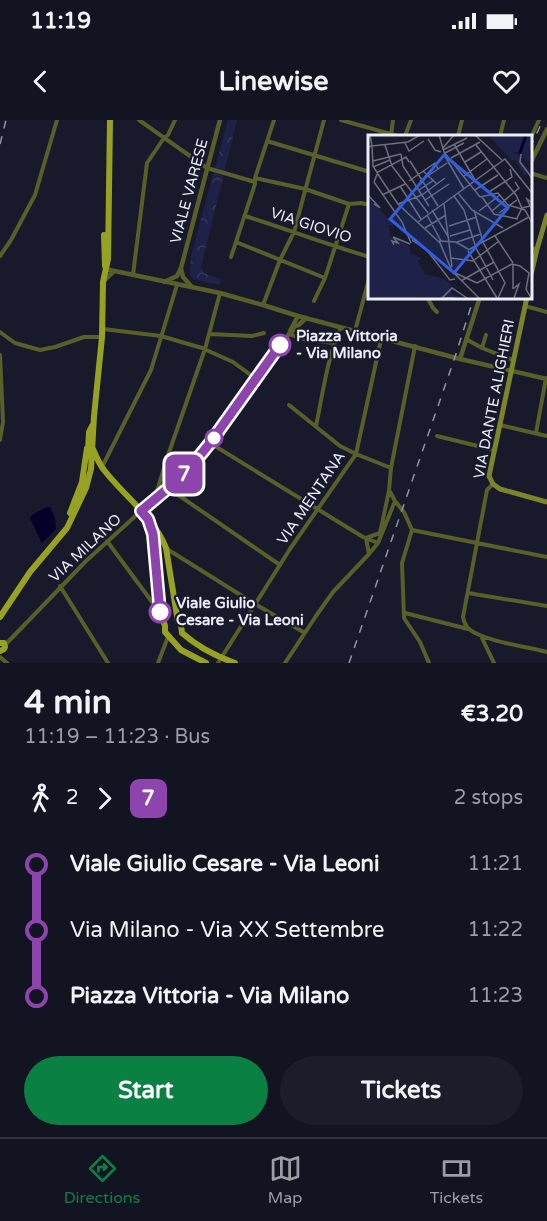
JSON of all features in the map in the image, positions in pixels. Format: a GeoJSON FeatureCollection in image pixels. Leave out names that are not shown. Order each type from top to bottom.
{"type":"FeatureCollection","features":[{"type":"Feature","properties":{"kind":"main road"},"geometry":{"type":"LineString","coordinates":[[0,610],[27,570],[64,527],[81,487],[90,448],[103,329],[108,120]]}},
{"type":"Feature","properties":{"kind":"main road"},"geometry":{"type":"LineString","coordinates":[[532,269],[534,248],[547,215]]}},
{"type":"Feature","properties":{"kind":"main road","name":"VIA DANTE ALIGHIERI"},"geometry":{"type":"LineString","coordinates":[[493,484],[489,476],[511,371],[510,359],[526,298]]}},
{"type":"Feature","properties":{"kind":"main road"},"geometry":{"type":"LineString","coordinates":[[90,448],[102,468],[157,530],[165,546],[178,622],[182,633],[219,660],[235,663]]}},
{"type":"Feature","properties":{"kind":"main road"},"geometry":{"type":"LineString","coordinates":[[0,617],[30,572],[67,528],[86,488],[91,466],[90,448]]}},
{"type":"Feature","properties":{"kind":"main road"},"geometry":{"type":"LineString","coordinates":[[91,466],[102,468]]}},
{"type":"Feature","properties":{"kind":"main road"},"geometry":{"type":"LineString","coordinates":[[84,472],[91,466]]}},
{"type":"Feature","properties":{"kind":"main road"},"geometry":{"type":"LineString","coordinates":[[493,484],[500,489],[547,502]]}},
{"type":"Feature","properties":{"kind":"main road"},"geometry":{"type":"LineString","coordinates":[[148,519],[153,534],[161,616],[165,632],[181,650],[206,663]]}},
{"type":"Feature","properties":{"kind":"main road"},"geometry":{"type":"LineString","coordinates":[[165,626],[172,621],[178,622]]}},
{"type":"Feature","properties":{"kind":"main road"},"geometry":{"type":"LineString","coordinates":[[170,638],[179,637],[182,633]]}},
{"type":"Feature","properties":{"kind":"street"},"geometry":{"type":"LineString","coordinates":[[0,256],[37,192],[57,120]]}},
{"type":"Feature","properties":{"kind":"street"},"geometry":{"type":"LineString","coordinates":[[139,120],[207,168],[305,189],[349,204],[368,205]]}},
{"type":"Feature","properties":{"kind":"street"},"geometry":{"type":"LineString","coordinates":[[133,275],[147,163],[168,135],[175,120]]}},
{"type":"Feature","properties":{"kind":"street","name":"VIALE VARESE"},"geometry":{"type":"LineString","coordinates":[[162,282],[177,276],[181,268],[220,120]]}},
{"type":"Feature","properties":{"kind":"street"},"geometry":{"type":"LineString","coordinates":[[231,257],[274,120]]}},
{"type":"Feature","properties":{"kind":"street"},"geometry":{"type":"LineString","coordinates":[[263,305],[280,260],[294,232],[324,120]]}},
{"type":"Feature","properties":{"kind":"street"},"geometry":{"type":"LineString","coordinates":[[341,120],[388,135]]}},
{"type":"Feature","properties":{"kind":"street"},"geometry":{"type":"LineString","coordinates":[[391,135],[393,120]]}},
{"type":"Feature","properties":{"kind":"street"},"geometry":{"type":"LineString","coordinates":[[405,135],[411,120]]}},
{"type":"Feature","properties":{"kind":"street"},"geometry":{"type":"LineString","coordinates":[[458,135],[462,120]]}},
{"type":"Feature","properties":{"kind":"street"},"geometry":{"type":"LineString","coordinates":[[500,135],[504,120]]}},
{"type":"Feature","properties":{"kind":"street"},"geometry":{"type":"LineString","coordinates":[[532,138],[539,120]]}},
{"type":"Feature","properties":{"kind":"street"},"geometry":{"type":"LineString","coordinates":[[532,162],[547,129]]}},
{"type":"Feature","properties":{"kind":"street"},"geometry":{"type":"LineString","coordinates":[[267,141],[368,171]]}},
{"type":"Feature","properties":{"kind":"street"},"geometry":{"type":"LineString","coordinates":[[532,173],[547,178]]}},
{"type":"Feature","properties":{"kind":"street"},"geometry":{"type":"LineString","coordinates":[[314,301],[326,278],[349,204]]}},
{"type":"Feature","properties":{"kind":"street","name":"VIA GIOVIO"},"geometry":{"type":"LineString","coordinates":[[245,216],[335,247],[368,255]]}},
{"type":"Feature","properties":{"kind":"street"},"geometry":{"type":"LineString","coordinates":[[236,242],[326,278]]}},
{"type":"Feature","properties":{"kind":"street","name":"VIALE VARESE"},"geometry":{"type":"LineString","coordinates":[[181,268],[183,277],[192,287]]}},
{"type":"Feature","properties":{"kind":"street"},"geometry":{"type":"LineString","coordinates":[[105,269],[192,287],[355,331],[382,336],[460,359],[546,378],[536,433]]}},
{"type":"Feature","properties":{"kind":"street"},"geometry":{"type":"LineString","coordinates":[[103,282],[114,271]]}},
{"type":"Feature","properties":{"kind":"street"},"geometry":{"type":"LineString","coordinates":[[355,331],[368,282]]}},
{"type":"Feature","properties":{"kind":"street"},"geometry":{"type":"LineString","coordinates":[[102,468],[151,370],[177,285]]}},
{"type":"Feature","properties":{"kind":"street"},"geometry":{"type":"LineString","coordinates":[[155,498],[205,349],[220,294]]}},
{"type":"Feature","properties":{"kind":"street"},"geometry":{"type":"LineString","coordinates":[[428,298],[437,312]]}},
{"type":"Feature","properties":{"kind":"street"},"geometry":{"type":"LineString","coordinates":[[460,359],[480,298]]}},
{"type":"Feature","properties":{"kind":"street"},"geometry":{"type":"LineString","coordinates":[[525,306],[547,312]]}},
{"type":"Feature","properties":{"kind":"street"},"geometry":{"type":"LineString","coordinates":[[289,312],[294,322]]}},
{"type":"Feature","properties":{"kind":"street","name":"VIA MILANO"},"geometry":{"type":"LineString","coordinates":[[289,334],[298,316]]}},
{"type":"Feature","properties":{"kind":"street","name":"VIA MILANO"},"geometry":{"type":"LineString","coordinates":[[2,646],[107,541],[185,474],[289,334],[306,318]]}},
{"type":"Feature","properties":{"kind":"street"},"geometry":{"type":"LineString","coordinates":[[316,426],[326,374],[334,343],[341,327]]}},
{"type":"Feature","properties":{"kind":"street"},"geometry":{"type":"LineString","coordinates":[[103,329],[161,336],[205,349],[233,362],[256,379]]}},
{"type":"Feature","properties":{"kind":"street"},"geometry":{"type":"LineString","coordinates":[[0,332],[15,343],[40,350],[84,337],[102,337]]}},
{"type":"Feature","properties":{"kind":"street"},"geometry":{"type":"LineString","coordinates":[[209,334],[252,336],[264,333]]}},
{"type":"Feature","properties":{"kind":"street"},"geometry":{"type":"LineString","coordinates":[[289,334],[307,340],[334,343]]}},
{"type":"Feature","properties":{"kind":"street"},"geometry":{"type":"LineString","coordinates":[[482,348],[486,335]]}},
{"type":"Feature","properties":{"kind":"street","name":"VIA MENTANA"},"geometry":{"type":"LineString","coordinates":[[219,660],[317,509],[356,454],[382,336]]}},
{"type":"Feature","properties":{"kind":"street"},"geometry":{"type":"LineString","coordinates":[[466,339],[510,359]]}},
{"type":"Feature","properties":{"kind":"street"},"geometry":{"type":"LineString","coordinates":[[366,538],[380,533],[415,346]]}},
{"type":"Feature","properties":{"kind":"street"},"geometry":{"type":"LineString","coordinates":[[0,355],[3,422],[0,440]]}},
{"type":"Feature","properties":{"kind":"street"},"geometry":{"type":"LineString","coordinates":[[290,405],[340,446],[391,468]]}},
{"type":"Feature","properties":{"kind":"street"},"geometry":{"type":"LineString","coordinates":[[500,424],[547,436]]}},
{"type":"Feature","properties":{"kind":"street"},"geometry":{"type":"LineString","coordinates":[[437,436],[495,450]]}},
{"type":"Feature","properties":{"kind":"street"},"geometry":{"type":"LineString","coordinates":[[210,443],[317,509],[378,543]]}},
{"type":"Feature","properties":{"kind":"street"},"geometry":{"type":"LineString","coordinates":[[166,461],[185,474]]}},
{"type":"Feature","properties":{"kind":"street","name":"VIA DANTE ALIGHIERI"},"geometry":{"type":"LineString","coordinates":[[468,629],[463,617],[487,490],[493,484]]}},
{"type":"Feature","properties":{"kind":"street"},"geometry":{"type":"LineString","coordinates":[[168,488],[280,565]]}},
{"type":"Feature","properties":{"kind":"street"},"geometry":{"type":"LineString","coordinates":[[389,490],[412,530],[402,564],[406,621],[420,642],[429,663]]}},
{"type":"Feature","properties":{"kind":"street"},"geometry":{"type":"LineString","coordinates":[[286,663],[333,592],[378,543],[395,501]]}},
{"type":"Feature","properties":{"kind":"street"},"geometry":{"type":"LineString","coordinates":[[412,530],[547,557]]}},
{"type":"Feature","properties":{"kind":"street"},"geometry":{"type":"LineString","coordinates":[[366,538],[369,554]]}},
{"type":"Feature","properties":{"kind":"street"},"geometry":{"type":"LineString","coordinates":[[107,541],[152,602],[160,603]]}},
{"type":"Feature","properties":{"kind":"street"},"geometry":{"type":"LineString","coordinates":[[154,550],[158,544],[165,546],[305,633]]}},
{"type":"Feature","properties":{"kind":"street"},"geometry":{"type":"LineString","coordinates":[[60,586],[108,663]]}},
{"type":"Feature","properties":{"kind":"street"},"geometry":{"type":"LineString","coordinates":[[468,593],[547,606]]}},
{"type":"Feature","properties":{"kind":"street"},"geometry":{"type":"LineString","coordinates":[[405,613],[468,629],[482,637],[547,652]]}},
{"type":"Feature","properties":{"kind":"street"},"geometry":{"type":"LineString","coordinates":[[482,637],[494,663]]}},
{"type":"Feature","properties":{"kind":"street"},"geometry":{"type":"LineString","coordinates":[[158,663],[170,638]]}},
{"type":"Feature","properties":{"kind":"street"},"geometry":{"type":"LineString","coordinates":[[0,657],[7,663]]}},
{"type":"Feature","properties":{"kind":"green space"},"geometry":{"type":"Polygon","coordinates":[[[228,120],[237,120],[201,267],[204,273],[221,279],[219,285],[193,279],[190,274],[191,256],[228,120]]]}},
{"type":"Feature","properties":{"kind":"shaded area"},"geometry":{"type":"Polygon","coordinates":[[[50,507],[55,518],[56,529],[42,543],[30,518],[50,507]]]}},
{"type":"Feature","properties":{"kind":"railway"},"geometry":{"type":"LineString","coordinates":[[0,144],[6,120]]}},
{"type":"Feature","properties":{"kind":"railway"},"geometry":{"type":"LineString","coordinates":[[532,144],[543,120]]}},
{"type":"Feature","properties":{"kind":"railway"},"geometry":{"type":"LineString","coordinates":[[349,663],[474,298]]}},
{"type":"Feature","properties":{"kind":"bus line","name":"7"},"geometry":{"type":"LineString","coordinates":[[160,612],[152,528],[141,511],[185,474],[280,345]]}},
{"type":"Feature","properties":{"kind":"place","name":"Piazza Vittoria - Via Milano"},"geometry":{"type":"Point","coordinates":[280,345]}},
{"type":"Feature","properties":{"kind":"place","name":"Viale Giulio Cesare - Via Leoni"},"geometry":{"type":"Point","coordinates":[160,612]}}]}
